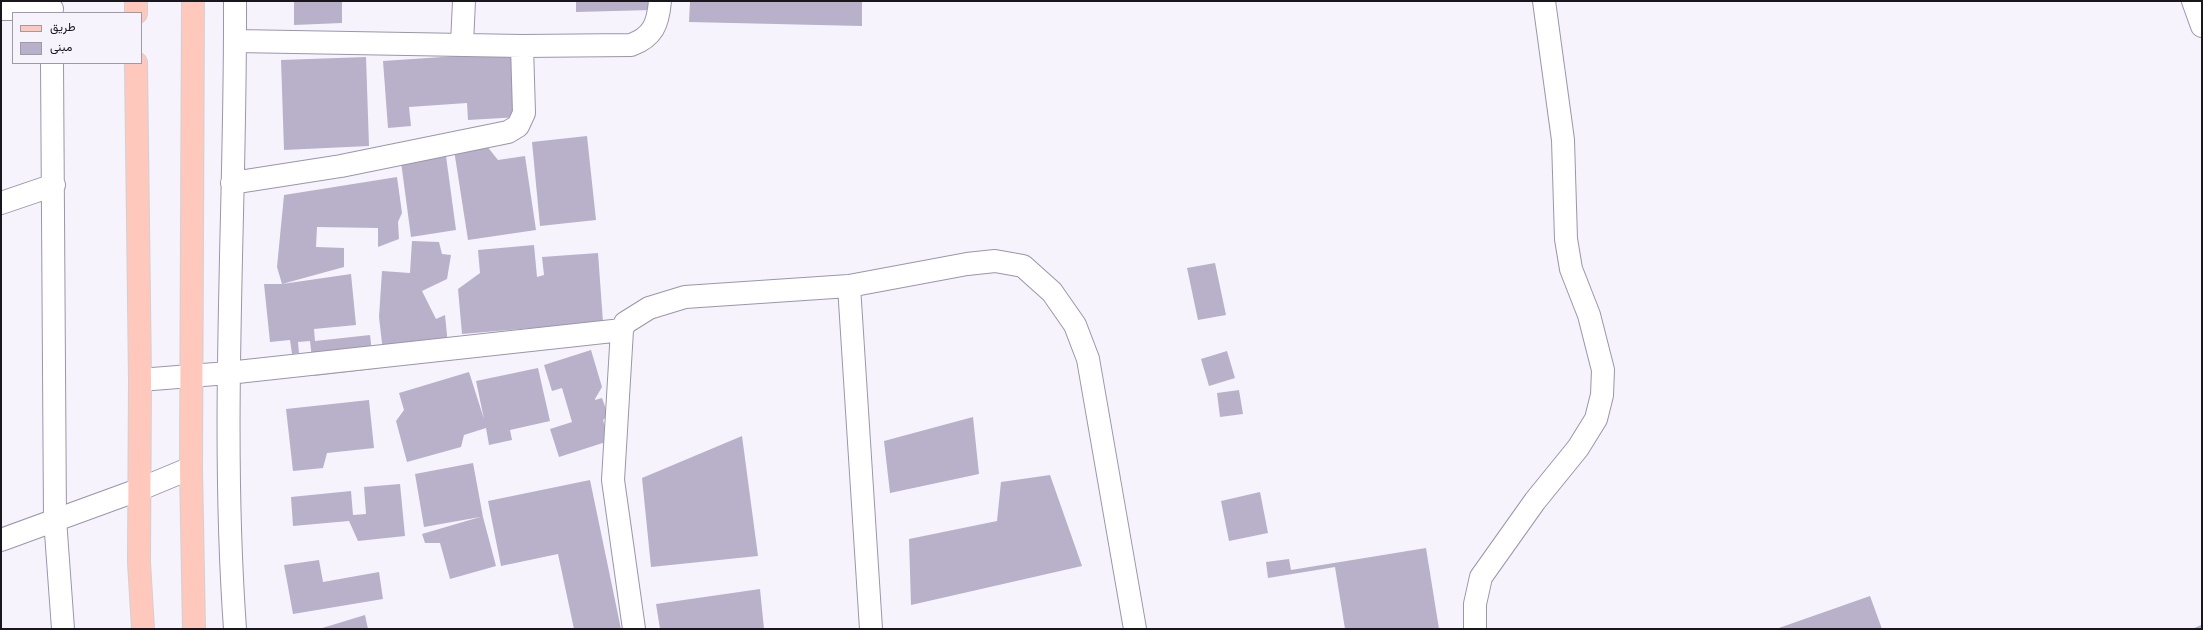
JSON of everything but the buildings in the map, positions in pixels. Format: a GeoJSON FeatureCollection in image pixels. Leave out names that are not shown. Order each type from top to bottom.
{"type":"FeatureCollection","features":[{"type":"Feature","properties":{"kind":"main road"},"geometry":{"type":"LineString","coordinates":[[136,1],[136,12]]}},
{"type":"Feature","properties":{"kind":"main road"},"geometry":{"type":"LineString","coordinates":[[193,1],[191,468],[194,629]]}},
{"type":"Feature","properties":{"kind":"main road"},"geometry":{"type":"LineString","coordinates":[[136,64],[140,380],[138,490],[139,562],[143,629]]}},
{"type":"Feature","properties":{"kind":"street"},"geometry":{"type":"LineString","coordinates":[[235,1],[236,41],[228,373],[232,585],[235,629]]}},
{"type":"Feature","properties":{"kind":"street"},"geometry":{"type":"LineString","coordinates":[[462,44],[464,1]]}},
{"type":"Feature","properties":{"kind":"street"},"geometry":{"type":"LineString","coordinates":[[236,41],[522,46],[631,45],[642,41],[652,33],[660,1]]}},
{"type":"Feature","properties":{"kind":"street"},"geometry":{"type":"LineString","coordinates":[[1475,629],[1475,604],[1481,577],[1535,501],[1578,448],[1596,419],[1602,396],[1603,370],[1589,315],[1571,269],[1566,239],[1563,140],[1544,1]]}},
{"type":"Feature","properties":{"kind":"street"},"geometry":{"type":"LineString","coordinates":[[2193,1],[2202,26]]}},
{"type":"Feature","properties":{"kind":"street"},"geometry":{"type":"LineString","coordinates":[[1,9],[52,8]]}},
{"type":"Feature","properties":{"kind":"street"},"geometry":{"type":"LineString","coordinates":[[232,183],[341,166],[508,132],[518,126],[524,113],[522,46]]}},
{"type":"Feature","properties":{"kind":"street"},"geometry":{"type":"LineString","coordinates":[[52,64],[55,519],[63,629]]}},
{"type":"Feature","properties":{"kind":"street"},"geometry":{"type":"LineString","coordinates":[[1,203],[54,185]]}},
{"type":"Feature","properties":{"kind":"street"},"geometry":{"type":"LineString","coordinates":[[634,629],[613,480],[622,330],[626,323],[649,308],[685,297],[849,286],[967,264],[995,261],[1023,266],[1052,292],[1074,325],[1088,359],[1136,629]]}},
{"type":"Feature","properties":{"kind":"street"},"geometry":{"type":"LineString","coordinates":[[849,286],[871,629]]}},
{"type":"Feature","properties":{"kind":"street"},"geometry":{"type":"LineString","coordinates":[[140,380],[228,373],[622,330]]}},
{"type":"Feature","properties":{"kind":"street"},"geometry":{"type":"LineString","coordinates":[[1,540],[55,519],[138,490],[191,468]]}}]}
